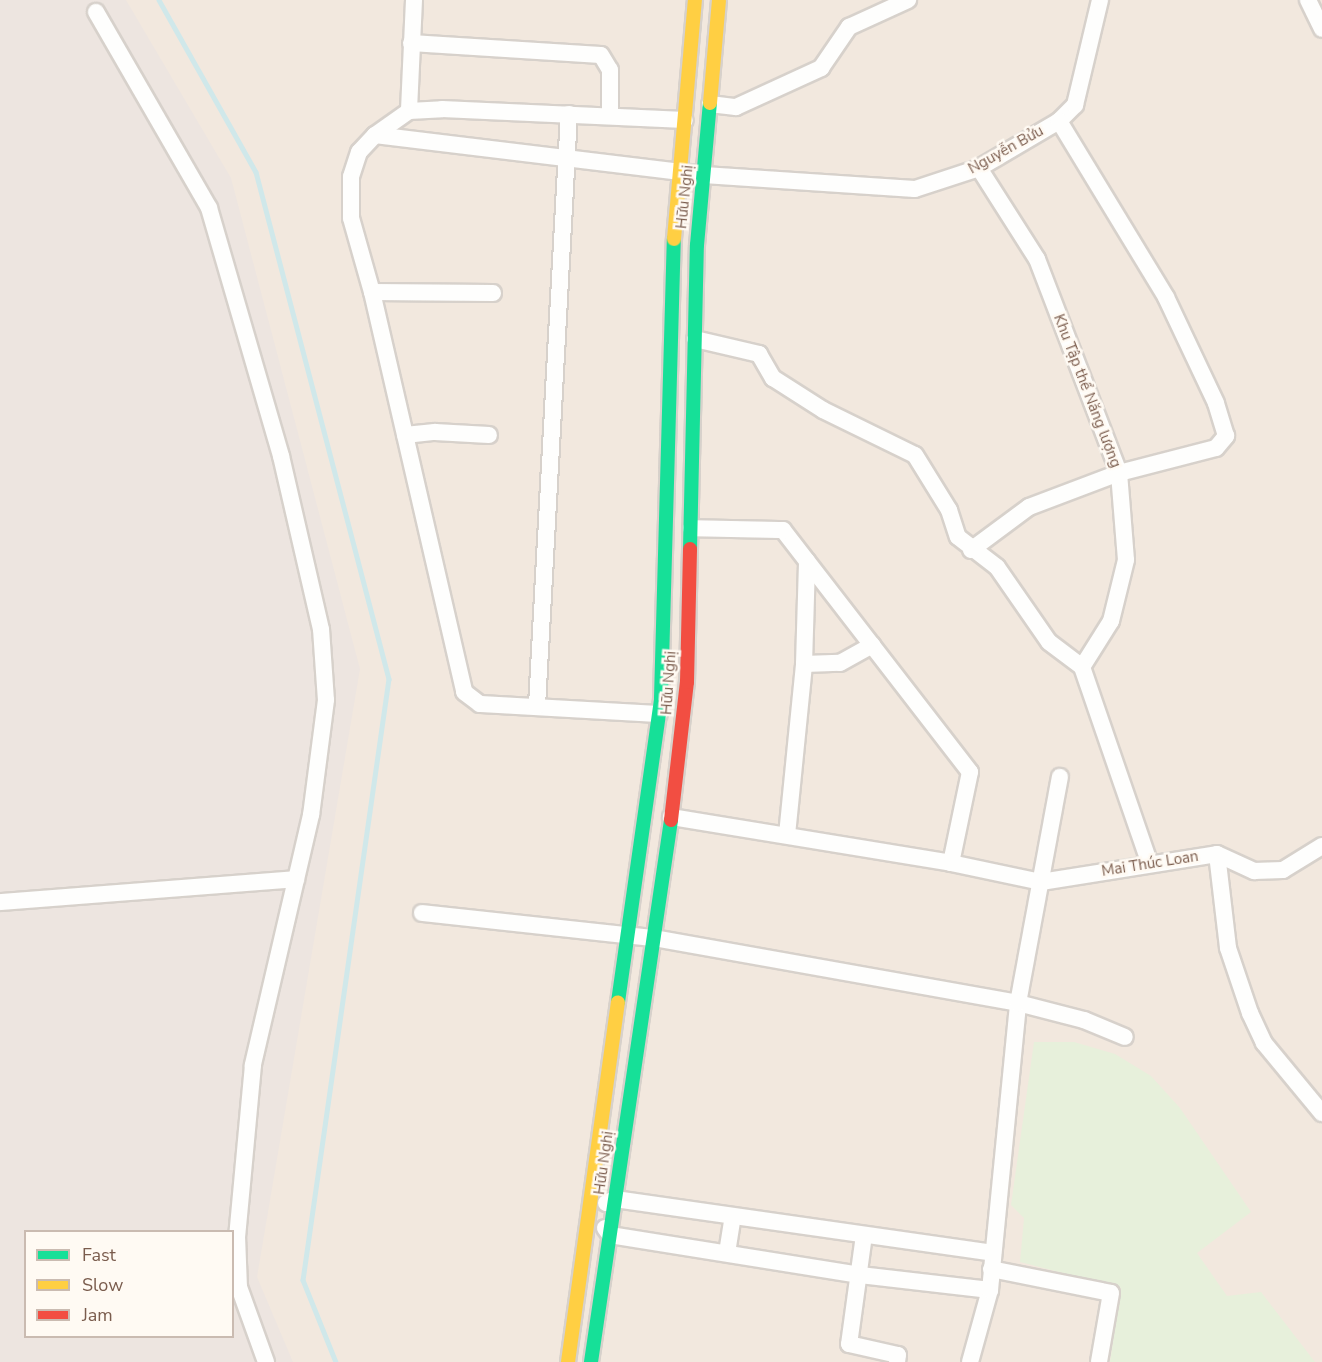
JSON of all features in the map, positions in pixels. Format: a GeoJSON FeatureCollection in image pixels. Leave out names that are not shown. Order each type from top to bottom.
{"type":"FeatureCollection","features":[{"type":"Feature","properties":{"kind":"main road","name":"Hữu Nghị"},"geometry":{"type":"LineString","coordinates":[[568,1362],[630,935],[659,714],[680,172],[695,0]]}},
{"type":"Feature","properties":{"kind":"main road","name":"Hữu Nghị"},"geometry":{"type":"LineString","coordinates":[[595,1361],[615,1199],[678,772],[687,682],[697,245],[719,0]]}},
{"type":"Feature","properties":{"kind":"main road"},"geometry":{"type":"LineString","coordinates":[[651,771],[678,772]]}},
{"type":"Feature","properties":{"kind":"street"},"geometry":{"type":"LineString","coordinates":[[409,111],[414,0]]}},
{"type":"Feature","properties":{"kind":"street"},"geometry":{"type":"LineString","coordinates":[[710,104],[736,107],[821,68],[849,27],[908,0]]}},
{"type":"Feature","properties":{"kind":"street","name":"Nguyễn Bửu"},"geometry":{"type":"LineString","coordinates":[[375,135],[704,175],[915,189],[980,168],[1059,120],[1075,105],[1080,92],[1100,0]]}},
{"type":"Feature","properties":{"kind":"street"},"geometry":{"type":"LineString","coordinates":[[1308,0],[1322,29]]}},
{"type":"Feature","properties":{"kind":"street"},"geometry":{"type":"LineString","coordinates":[[96,12],[209,208],[290,492],[321,629],[326,688],[311,815],[253,1065],[237,1236],[239,1287],[266,1362]]}},
{"type":"Feature","properties":{"kind":"street"},"geometry":{"type":"LineString","coordinates":[[411,43],[601,55],[610,70],[610,116]]}},
{"type":"Feature","properties":{"kind":"street"},"geometry":{"type":"LineString","coordinates":[[659,714],[480,704],[464,692],[372,292],[351,218],[351,177],[359,152],[375,135],[409,111],[569,114],[685,120]]}},
{"type":"Feature","properties":{"kind":"street"},"geometry":{"type":"LineString","coordinates":[[537,706],[569,114]]}},
{"type":"Feature","properties":{"kind":"street"},"geometry":{"type":"LineString","coordinates":[[971,550],[1029,507],[1119,473],[1216,448],[1224,442],[1226,430],[1166,297],[1059,120]]}},
{"type":"Feature","properties":{"kind":"street","name":"Khu Tập thể Năng lượng"},"geometry":{"type":"LineString","coordinates":[[980,168],[1037,260],[1119,473],[1126,560],[1111,621],[1082,667]]}},
{"type":"Feature","properties":{"kind":"street"},"geometry":{"type":"LineString","coordinates":[[372,292],[493,293]]}},
{"type":"Feature","properties":{"kind":"street"},"geometry":{"type":"LineString","coordinates":[[695,339],[759,354],[773,378],[824,410],[915,455],[949,510],[958,537],[971,550],[997,567],[1049,642],[1082,667],[1150,864]]}},
{"type":"Feature","properties":{"kind":"street"},"geometry":{"type":"LineString","coordinates":[[405,435],[435,432],[489,435]]}},
{"type":"Feature","properties":{"kind":"street"},"geometry":{"type":"LineString","coordinates":[[691,528],[783,530],[970,772],[951,863]]}},
{"type":"Feature","properties":{"kind":"street"},"geometry":{"type":"LineString","coordinates":[[787,835],[804,664],[807,561]]}},
{"type":"Feature","properties":{"kind":"street"},"geometry":{"type":"LineString","coordinates":[[804,664],[840,663],[872,645]]}},
{"type":"Feature","properties":{"kind":"street"},"geometry":{"type":"LineString","coordinates":[[970,1362],[990,1290],[1018,1003],[1060,777]]}},
{"type":"Feature","properties":{"kind":"street"},"geometry":{"type":"LineString","coordinates":[[671,817],[951,863],[1041,882]]}},
{"type":"Feature","properties":{"kind":"street","name":"Mai Thúc Loan"},"geometry":{"type":"LineString","coordinates":[[1041,882],[1217,854],[1254,870],[1283,870],[1322,846]]}},
{"type":"Feature","properties":{"kind":"street"},"geometry":{"type":"LineString","coordinates":[[1217,854],[1228,948],[1250,1012],[1264,1043],[1322,1113]]}},
{"type":"Feature","properties":{"kind":"street"},"geometry":{"type":"LineString","coordinates":[[0,902],[296,879]]}},
{"type":"Feature","properties":{"kind":"street"},"geometry":{"type":"LineString","coordinates":[[422,913],[654,938],[1018,1003],[1084,1020],[1125,1036]]}},
{"type":"Feature","properties":{"kind":"street"},"geometry":{"type":"LineString","coordinates":[[990,1290],[860,1275],[610,1235],[590,1209],[615,1199],[864,1235],[992,1261],[1111,1293],[1099,1362]]}},
{"type":"Feature","properties":{"kind":"street"},"geometry":{"type":"LineString","coordinates":[[727,1253],[733,1216]]}},
{"type":"Feature","properties":{"kind":"street"},"geometry":{"type":"LineString","coordinates":[[864,1235],[849,1344],[898,1355],[897,1362]]}},
{"type":"Feature","properties":{"kind":"shaded area"},"geometry":{"type":"Polygon","coordinates":[[[0,0],[1322,0],[1322,1362],[0,1362],[0,0]]]}},
{"type":"Feature","properties":{"kind":"shaded area"},"geometry":{"type":"Polygon","coordinates":[[[0,0],[126,0],[231,178],[360,669],[257,1277],[293,1362],[0,1362],[0,0]]]}},
{"type":"Feature","properties":{"kind":"green space"},"geometry":{"type":"Polygon","coordinates":[[[1034,1042],[1074,1042],[1115,1054],[1151,1076],[1180,1108],[1251,1212],[1197,1253],[1227,1296],[1261,1292],[1315,1362],[1110,1362],[1121,1288],[1020,1262],[1024,1218],[1011,1205],[1034,1042]]]}},
{"type":"Feature","properties":{"kind":"waterway"},"geometry":{"type":"LineString","coordinates":[[159,0],[256,172],[389,679],[303,1280],[336,1362]]}},
{"type":"Feature","properties":{"kind":"traffic: fast"},"geometry":{"type":"LineString","coordinates":[[690,549],[697,245],[710,103]]}},
{"type":"Feature","properties":{"kind":"traffic: fast"},"geometry":{"type":"LineString","coordinates":[[618,1002],[661,698],[674,239]]}},
{"type":"Feature","properties":{"kind":"traffic: fast"},"geometry":{"type":"LineString","coordinates":[[591,1362],[671,820]]}},
{"type":"Feature","properties":{"kind":"traffic: slow"},"geometry":{"type":"LineString","coordinates":[[674,239],[695,0]]}},
{"type":"Feature","properties":{"kind":"traffic: slow"},"geometry":{"type":"LineString","coordinates":[[710,103],[719,0]]}},
{"type":"Feature","properties":{"kind":"traffic: slow"},"geometry":{"type":"LineString","coordinates":[[568,1362],[618,1002]]}},
{"type":"Feature","properties":{"kind":"traffic: jam"},"geometry":{"type":"LineString","coordinates":[[671,820],[687,682],[690,549]]}}]}
